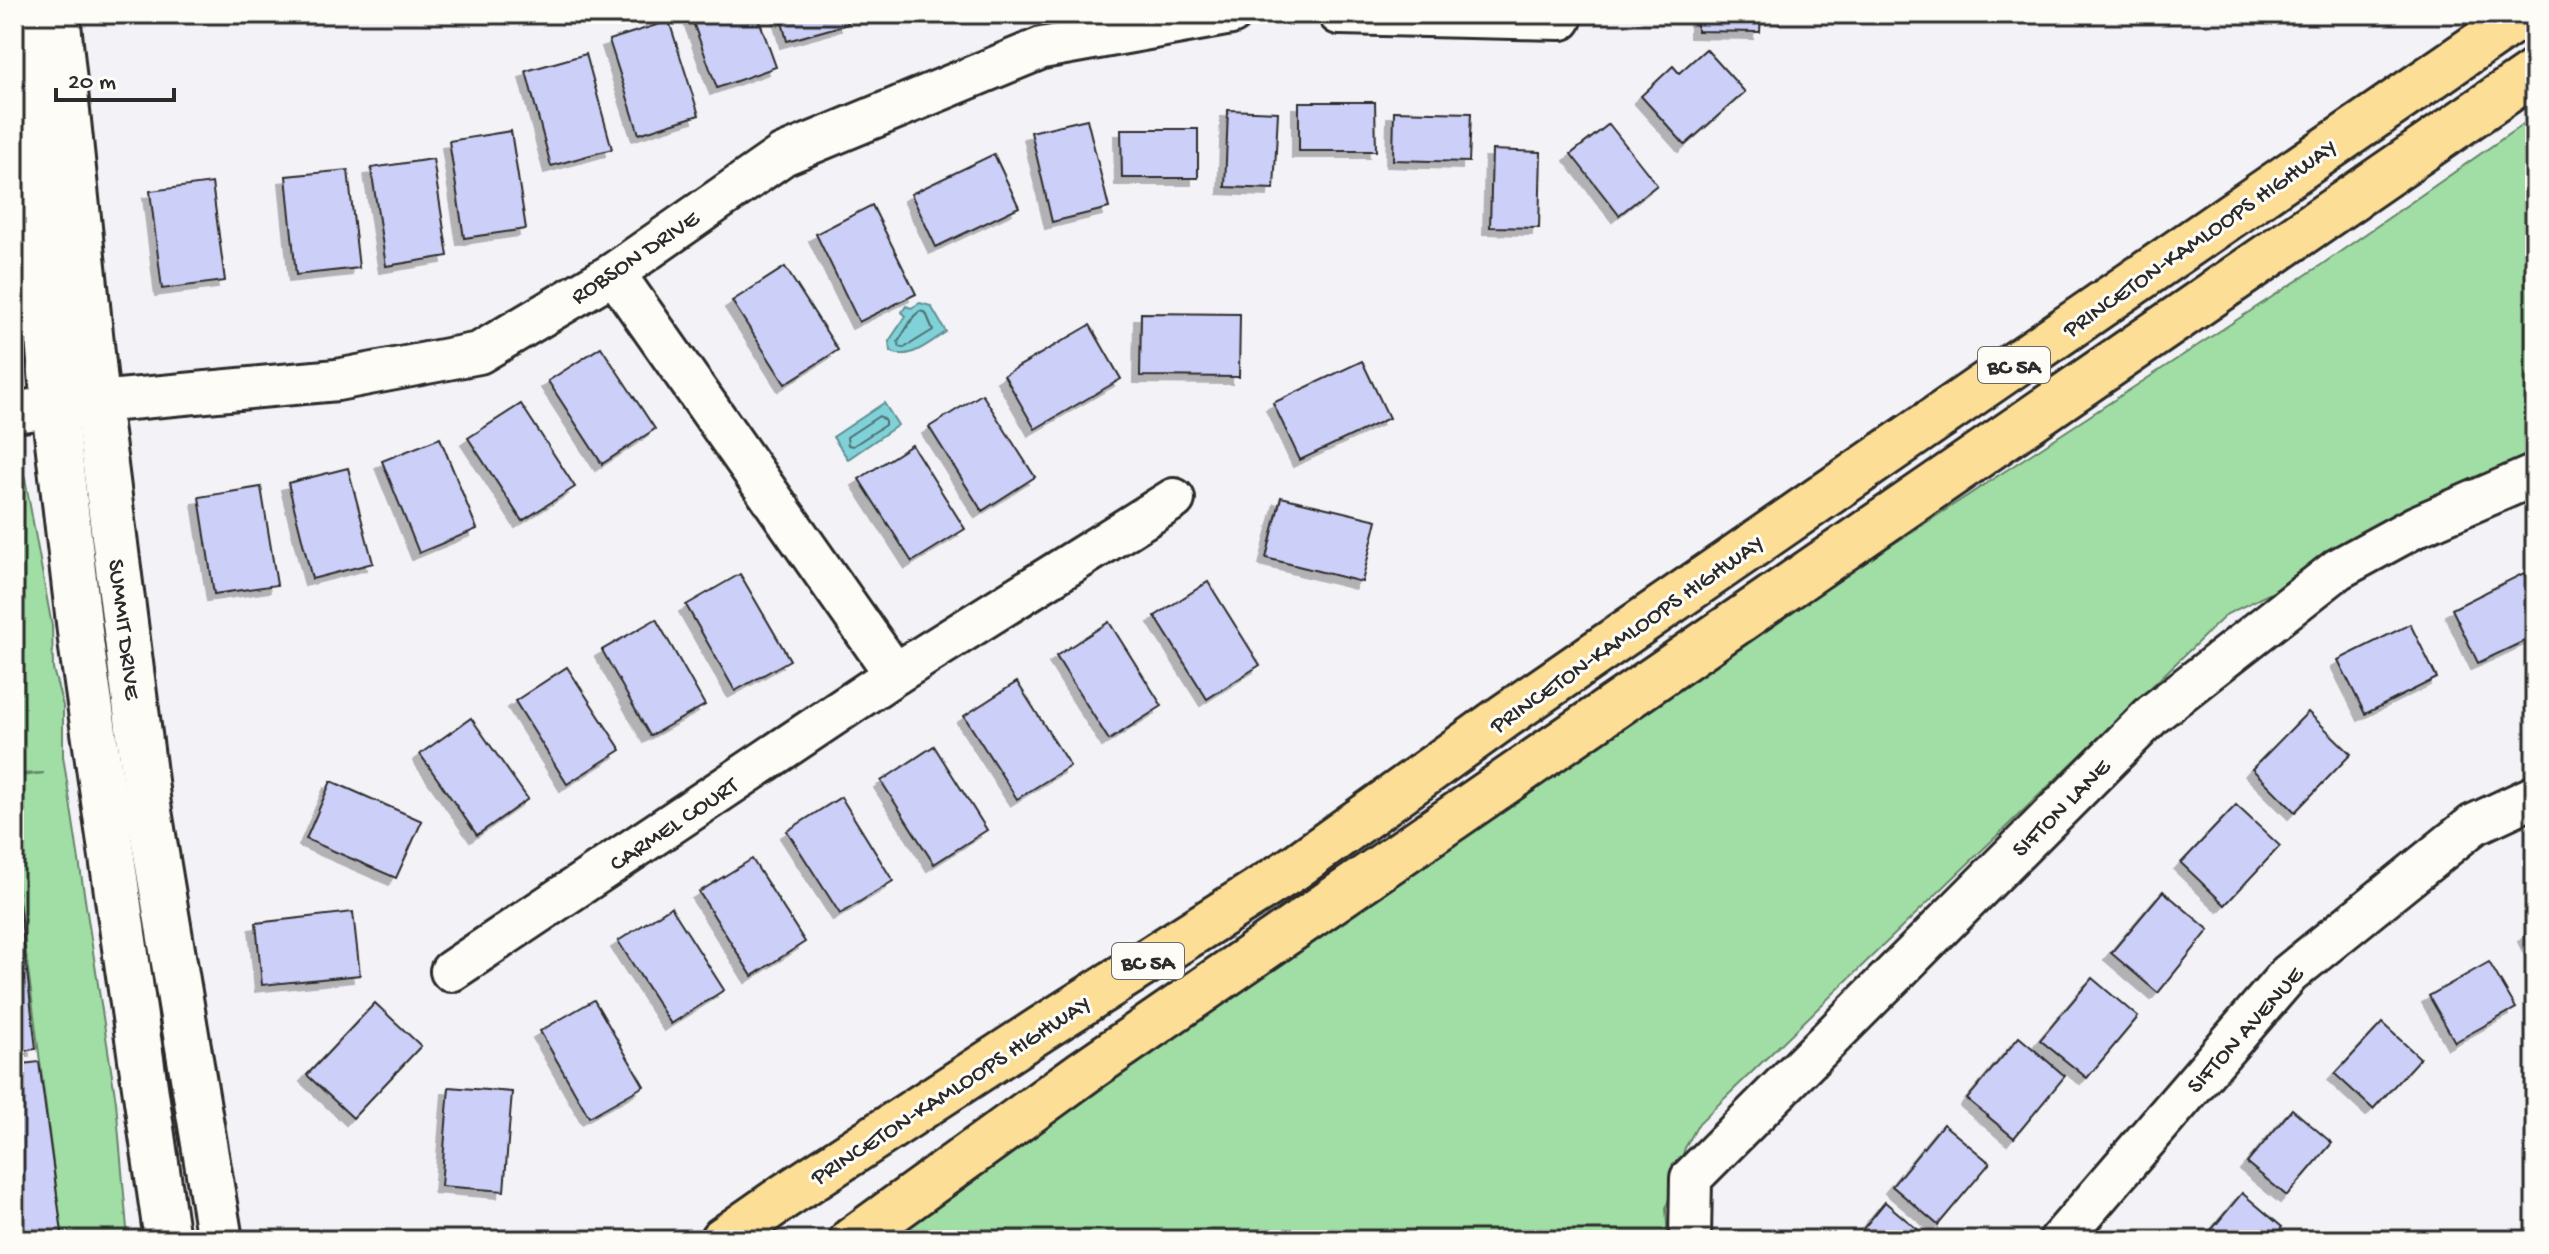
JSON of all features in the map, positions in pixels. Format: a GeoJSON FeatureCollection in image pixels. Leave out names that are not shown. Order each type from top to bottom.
{"type":"FeatureCollection","features":[{"type":"Feature","properties":{"kind":"main road","name":"SUMMIT DRIVE"},"geometry":{"type":"LineString","coordinates":[[20,14],[34,410],[100,782],[167,1240]]}},
{"type":"Feature","properties":{"kind":"main road","name":"SUMMIT DRIVE"},"geometry":{"type":"LineString","coordinates":[[57,14],[97,402],[148,805],[220,1240]]}},
{"type":"Feature","properties":{"kind":"main road","name":"PRINCETON-KAMLOOPS HIGHWAY"},"geometry":{"type":"LineString","coordinates":[[722,1240],[1041,1029],[1294,868],[1505,716],[2523,14]]}},
{"type":"Feature","properties":{"kind":"main road","name":"BC 5A"},"geometry":{"type":"LineString","coordinates":[[852,1240],[1084,1072],[2535,72]]}},
{"type":"Feature","properties":{"kind":"street","name":"ROBSON DRIVE"},"geometry":{"type":"LineString","coordinates":[[34,410],[337,380],[479,353],[614,273],[783,155],[1042,48],[1231,14]]}},
{"type":"Feature","properties":{"kind":"street"},"geometry":{"type":"LineString","coordinates":[[1339,14],[1561,16]]}},
{"type":"Feature","properties":{"kind":"street"},"geometry":{"type":"LineString","coordinates":[[614,273],[895,674]]}},
{"type":"Feature","properties":{"kind":"street","name":"SIFTON LANE"},"geometry":{"type":"LineString","coordinates":[[1690,1240],[1691,1178],[2153,714],[2338,569],[2417,526],[2535,475]]}},
{"type":"Feature","properties":{"kind":"street","name":"CARMEL COURT"},"geometry":{"type":"LineString","coordinates":[[451,971],[895,674],[1174,499]]}},
{"type":"Feature","properties":{"kind":"street","name":"SIFTON AVENUE"},"geometry":{"type":"LineString","coordinates":[[2060,1240],[2289,974],[2473,825],[2535,796]]}},
{"type":"Feature","properties":{"kind":"green space"},"geometry":{"type":"Polygon","coordinates":[[[2535,116],[2535,466],[2227,614],[1699,1123],[1685,1148],[1666,1208],[1668,1240],[881,1240],[974,1170],[1789,612],[2321,265],[2535,116]]]}},
{"type":"Feature","properties":{"kind":"green space"},"geometry":{"type":"Polygon","coordinates":[[[14,461],[18,462],[25,478],[52,626],[53,669],[63,706],[63,756],[116,1102],[128,1240],[63,1240],[14,860],[14,777],[44,773],[14,774],[14,461]]]}},
{"type":"Feature","properties":{"kind":"water"},"geometry":{"type":"Polygon","coordinates":[[[920,303],[931,306],[946,332],[912,352],[897,354],[890,351],[889,341],[906,316],[902,312],[906,306],[911,308],[920,303]]]}},
{"type":"Feature","properties":{"kind":"water"},"geometry":{"type":"Polygon","coordinates":[[[884,403],[898,425],[848,459],[833,437],[884,403]]]}},
{"type":"Feature","properties":{"kind":"building"},"geometry":{"type":"Polygon","coordinates":[[[690,14],[757,14],[776,67],[717,88],[690,14]]]}},
{"type":"Feature","properties":{"kind":"building"},"geometry":{"type":"Polygon","coordinates":[[[780,14],[845,14],[848,24],[787,41],[780,14]]]}},
{"type":"Feature","properties":{"kind":"building"},"geometry":{"type":"Polygon","coordinates":[[[1697,14],[1761,14],[1760,32],[1697,31],[1697,14]]]}},
{"type":"Feature","properties":{"kind":"building"},"geometry":{"type":"Polygon","coordinates":[[[669,21],[699,115],[639,134],[609,40],[669,21]]]}},
{"type":"Feature","properties":{"kind":"building"},"geometry":{"type":"Polygon","coordinates":[[[1706,49],[1745,92],[1685,145],[1641,96],[1673,66],[1679,73],[1706,49]]]}},
{"type":"Feature","properties":{"kind":"building"},"geometry":{"type":"Polygon","coordinates":[[[586,54],[612,149],[551,166],[526,71],[586,54]]]}},
{"type":"Feature","properties":{"kind":"building"},"geometry":{"type":"Polygon","coordinates":[[[1299,102],[1375,102],[1376,151],[1299,151],[1299,102]]]}},
{"type":"Feature","properties":{"kind":"building"},"geometry":{"type":"Polygon","coordinates":[[[1228,110],[1278,112],[1274,189],[1225,187],[1228,110]]]}},
{"type":"Feature","properties":{"kind":"building"},"geometry":{"type":"Polygon","coordinates":[[[1394,111],[1471,113],[1469,162],[1393,160],[1394,111]]]}},
{"type":"Feature","properties":{"kind":"building"},"geometry":{"type":"Polygon","coordinates":[[[1087,119],[1109,208],[1052,222],[1031,132],[1087,119]]]}},
{"type":"Feature","properties":{"kind":"building"},"geometry":{"type":"Polygon","coordinates":[[[1609,124],[1657,185],[1619,215],[1571,154],[1609,124]]]}},
{"type":"Feature","properties":{"kind":"building"},"geometry":{"type":"Polygon","coordinates":[[[1121,129],[1198,129],[1198,178],[1122,178],[1121,129]]]}},
{"type":"Feature","properties":{"kind":"building"},"geometry":{"type":"Polygon","coordinates":[[[511,131],[526,229],[464,238],[449,141],[511,131]]]}},
{"type":"Feature","properties":{"kind":"building"},"geometry":{"type":"Polygon","coordinates":[[[1492,150],[1541,152],[1539,228],[1490,227],[1492,150]]]}},
{"type":"Feature","properties":{"kind":"building"},"geometry":{"type":"Polygon","coordinates":[[[994,154],[1019,207],[936,247],[911,194],[994,154]]]}},
{"type":"Feature","properties":{"kind":"building"},"geometry":{"type":"Polygon","coordinates":[[[433,159],[448,256],[386,266],[371,168],[433,159]]]}},
{"type":"Feature","properties":{"kind":"building"},"geometry":{"type":"Polygon","coordinates":[[[348,170],[359,268],[296,275],[286,176],[348,170]]]}},
{"type":"Feature","properties":{"kind":"building"},"geometry":{"type":"Polygon","coordinates":[[[212,183],[225,281],[162,289],[150,191],[212,183]]]}},
{"type":"Feature","properties":{"kind":"building"},"geometry":{"type":"Polygon","coordinates":[[[872,205],[916,294],[859,322],[816,234],[872,205]]]}},
{"type":"Feature","properties":{"kind":"building"},"geometry":{"type":"Polygon","coordinates":[[[785,267],[838,350],[785,384],[732,301],[785,267]]]}},
{"type":"Feature","properties":{"kind":"building"},"geometry":{"type":"Polygon","coordinates":[[[1141,313],[1240,314],[1239,377],[1140,376],[1141,313]]]}},
{"type":"Feature","properties":{"kind":"building"},"geometry":{"type":"Polygon","coordinates":[[[1090,325],[1121,379],[1035,429],[1004,375],[1090,325]]]}},
{"type":"Feature","properties":{"kind":"building"},"geometry":{"type":"Polygon","coordinates":[[[601,347],[655,429],[602,464],[548,381],[601,347]]]}},
{"type":"Feature","properties":{"kind":"building"},"geometry":{"type":"Polygon","coordinates":[[[1362,361],[1389,418],[1300,460],[1273,403],[1362,361]]]}},
{"type":"Feature","properties":{"kind":"building"},"geometry":{"type":"Polygon","coordinates":[[[982,394],[1035,477],[982,511],[929,427],[982,394]]]}},
{"type":"Feature","properties":{"kind":"building"},"geometry":{"type":"Polygon","coordinates":[[[521,404],[575,487],[522,521],[468,438],[521,404]]]}},
{"type":"Feature","properties":{"kind":"building"},"geometry":{"type":"Polygon","coordinates":[[[440,438],[477,529],[419,553],[382,461],[440,438]]]}},
{"type":"Feature","properties":{"kind":"building"},"geometry":{"type":"Polygon","coordinates":[[[912,445],[965,529],[912,562],[859,479],[912,445]]]}},
{"type":"Feature","properties":{"kind":"building"},"geometry":{"type":"Polygon","coordinates":[[[348,468],[373,563],[312,579],[288,483],[348,468]]]}},
{"type":"Feature","properties":{"kind":"building"},"geometry":{"type":"Polygon","coordinates":[[[261,487],[277,585],[214,594],[199,497],[261,487]]]}},
{"type":"Feature","properties":{"kind":"building"},"geometry":{"type":"Polygon","coordinates":[[[1281,497],[1377,520],[1362,582],[1266,558],[1281,497]]]}},
{"type":"Feature","properties":{"kind":"building"},"geometry":{"type":"Polygon","coordinates":[[[2524,573],[2535,596],[2535,636],[2478,663],[2452,609],[2524,573]]]}},
{"type":"Feature","properties":{"kind":"building"},"geometry":{"type":"Polygon","coordinates":[[[740,574],[790,660],[735,691],[686,605],[740,574]]]}},
{"type":"Feature","properties":{"kind":"building"},"geometry":{"type":"Polygon","coordinates":[[[1208,582],[1260,665],[1207,699],[1155,616],[1208,582]]]}},
{"type":"Feature","properties":{"kind":"building"},"geometry":{"type":"Polygon","coordinates":[[[656,619],[705,705],[650,736],[602,650],[656,619]]]}},
{"type":"Feature","properties":{"kind":"building"},"geometry":{"type":"Polygon","coordinates":[[[1109,622],[1162,706],[1109,740],[1056,656],[1109,622]]]}},
{"type":"Feature","properties":{"kind":"building"},"geometry":{"type":"Polygon","coordinates":[[[2410,624],[2437,678],[2365,714],[2338,660],[2410,624]]]}},
{"type":"Feature","properties":{"kind":"building"},"geometry":{"type":"Polygon","coordinates":[[[567,667],[621,750],[567,784],[515,701],[567,667]]]}},
{"type":"Feature","properties":{"kind":"building"},"geometry":{"type":"Polygon","coordinates":[[[1017,682],[1070,766],[1017,799],[964,716],[1017,682]]]}},
{"type":"Feature","properties":{"kind":"building"},"geometry":{"type":"Polygon","coordinates":[[[2308,712],[2351,754],[2295,812],[2252,769],[2308,712]]]}},
{"type":"Feature","properties":{"kind":"building"},"geometry":{"type":"Polygon","coordinates":[[[471,718],[528,799],[477,835],[420,754],[471,718]]]}},
{"type":"Feature","properties":{"kind":"building"},"geometry":{"type":"Polygon","coordinates":[[[934,746],[987,830],[934,864],[881,781],[934,746]]]}},
{"type":"Feature","properties":{"kind":"building"},"geometry":{"type":"Polygon","coordinates":[[[331,781],[422,821],[396,878],[306,839],[331,781]]]}},
{"type":"Feature","properties":{"kind":"building"},"geometry":{"type":"Polygon","coordinates":[[[841,797],[893,881],[840,914],[787,831],[841,797]]]}},
{"type":"Feature","properties":{"kind":"building"},"geometry":{"type":"Polygon","coordinates":[[[2236,805],[2280,846],[2225,905],[2181,863],[2236,805]]]}},
{"type":"Feature","properties":{"kind":"building"},"geometry":{"type":"Polygon","coordinates":[[[752,859],[805,942],[752,976],[699,892],[752,859]]]}},
{"type":"Feature","properties":{"kind":"building"},"geometry":{"type":"Polygon","coordinates":[[[14,860],[36,1049],[14,1052],[14,860]]]}},
{"type":"Feature","properties":{"kind":"building"},"geometry":{"type":"Polygon","coordinates":[[[2163,891],[2209,930],[2158,993],[2111,953],[2163,891]]]}},
{"type":"Feature","properties":{"kind":"building"},"geometry":{"type":"Polygon","coordinates":[[[671,907],[724,990],[671,1024],[618,941],[671,907]]]}},
{"type":"Feature","properties":{"kind":"building"},"geometry":{"type":"Polygon","coordinates":[[[353,912],[360,975],[262,985],[256,923],[353,912]]]}},
{"type":"Feature","properties":{"kind":"building"},"geometry":{"type":"Polygon","coordinates":[[[2535,929],[2535,955],[2525,935],[2535,929]]]}},
{"type":"Feature","properties":{"kind":"building"},"geometry":{"type":"Polygon","coordinates":[[[2489,962],[2516,1008],[2455,1042],[2429,996],[2489,962]]]}},
{"type":"Feature","properties":{"kind":"building"},"geometry":{"type":"Polygon","coordinates":[[[2092,978],[2138,1017],[2087,1078],[2040,1040],[2092,978]]]}},
{"type":"Feature","properties":{"kind":"building"},"geometry":{"type":"Polygon","coordinates":[[[594,1000],[644,1086],[589,1117],[540,1031],[594,1000]]]}},
{"type":"Feature","properties":{"kind":"building"},"geometry":{"type":"Polygon","coordinates":[[[375,1003],[421,1046],[353,1118],[307,1075],[375,1003]]]}},
{"type":"Feature","properties":{"kind":"building"},"geometry":{"type":"Polygon","coordinates":[[[2382,1023],[2420,1058],[2373,1109],[2335,1074],[2382,1023]]]}},
{"type":"Feature","properties":{"kind":"building"},"geometry":{"type":"Polygon","coordinates":[[[2019,1037],[2065,1076],[2014,1138],[1967,1099],[2019,1037]]]}},
{"type":"Feature","properties":{"kind":"building"},"geometry":{"type":"Polygon","coordinates":[[[39,1062],[63,1240],[14,1240],[14,1065],[39,1062]]]}},
{"type":"Feature","properties":{"kind":"building"},"geometry":{"type":"Polygon","coordinates":[[[449,1087],[512,1092],[504,1191],[441,1186],[449,1087]]]}},
{"type":"Feature","properties":{"kind":"building"},"geometry":{"type":"Polygon","coordinates":[[[2292,1109],[2332,1143],[2287,1196],[2247,1163],[2292,1109]]]}},
{"type":"Feature","properties":{"kind":"building"},"geometry":{"type":"Polygon","coordinates":[[[1943,1124],[1990,1163],[1938,1225],[1892,1186],[1943,1124]]]}},
{"type":"Feature","properties":{"kind":"building"},"geometry":{"type":"Polygon","coordinates":[[[2242,1193],[2282,1227],[2272,1240],[2203,1240],[2242,1193]]]}},
{"type":"Feature","properties":{"kind":"building"},"geometry":{"type":"Polygon","coordinates":[[[1885,1202],[1930,1240],[1854,1240],[1885,1202]]]}}]}
